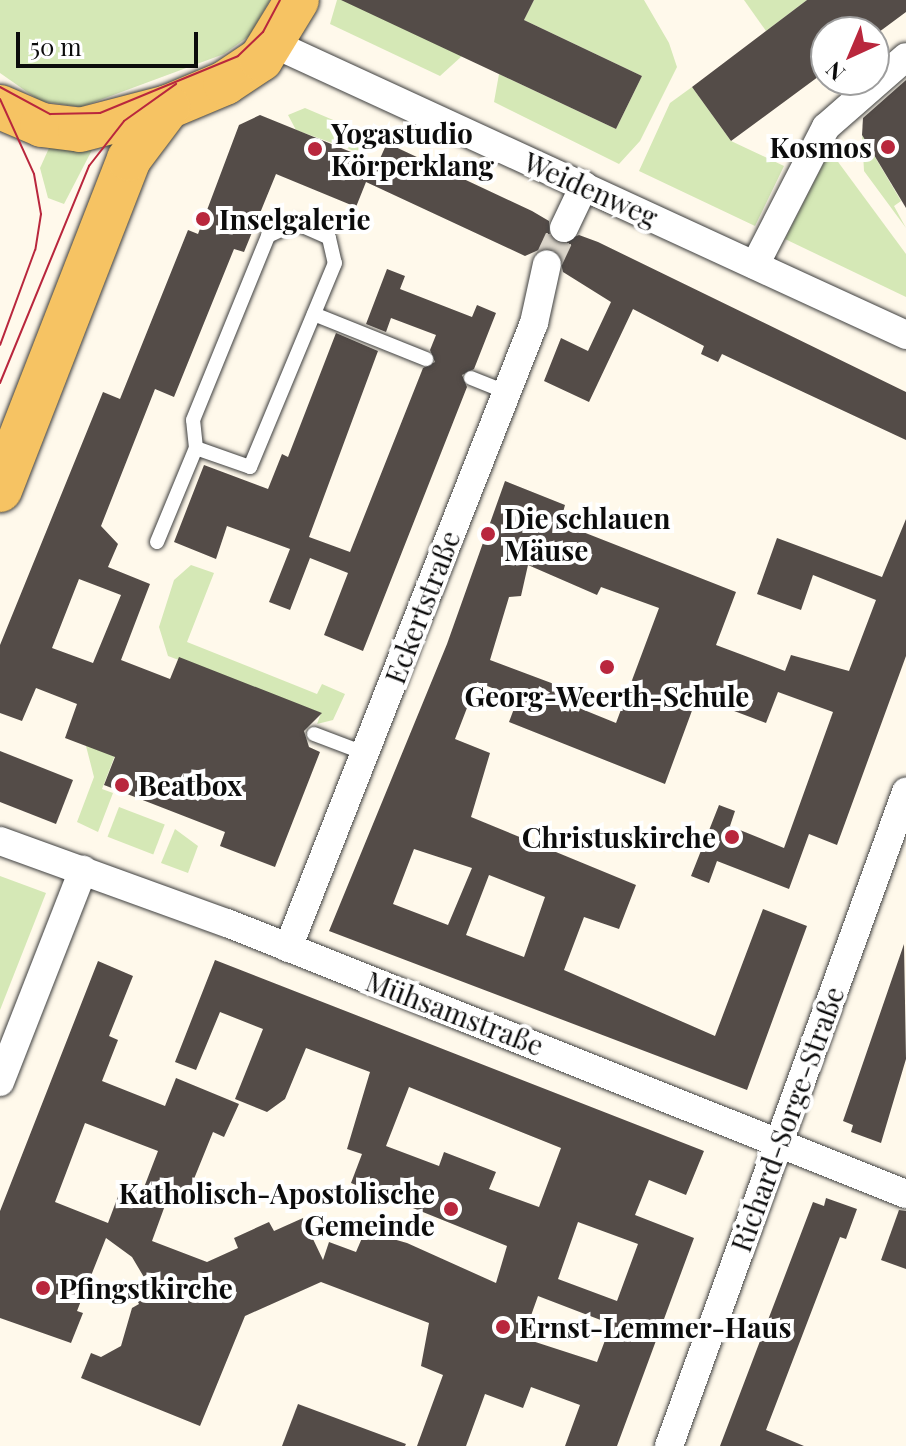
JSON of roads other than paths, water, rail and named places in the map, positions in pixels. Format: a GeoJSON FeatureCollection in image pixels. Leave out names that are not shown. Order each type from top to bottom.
{"type":"FeatureCollection","features":[{"type":"Feature","properties":{"kind":"main road"},"geometry":{"type":"LineString","coordinates":[[0,490],[127,140],[168,107],[243,73],[274,44],[297,0]]}},
{"type":"Feature","properties":{"kind":"main road"},"geometry":{"type":"LineString","coordinates":[[0,107],[59,129],[127,140]]}},
{"type":"Feature","properties":{"kind":"street","name":"Weidenweg"},"geometry":{"type":"LineString","coordinates":[[274,44],[906,335]]}},
{"type":"Feature","properties":{"kind":"street"},"geometry":{"type":"LineString","coordinates":[[755,265],[826,127],[906,57]]}},
{"type":"Feature","properties":{"kind":"street"},"geometry":{"type":"LineString","coordinates":[[564,228],[584,186]]}},
{"type":"Feature","properties":{"kind":"street","name":"Eckertstraße"},"geometry":{"type":"LineString","coordinates":[[288,948],[506,392],[536,312],[547,264]]}},
{"type":"Feature","properties":{"kind":"street","name":"Richard-Sorge-Straße"},"geometry":{"type":"LineString","coordinates":[[669,1446],[906,792]]}},
{"type":"Feature","properties":{"kind":"street","name":"Mühsamstraße"},"geometry":{"type":"LineString","coordinates":[[0,841],[288,948],[906,1194]]}},
{"type":"Feature","properties":{"kind":"street"},"geometry":{"type":"LineString","coordinates":[[0,1082],[83,870]]}},
{"type":"Feature","properties":{"kind":"lane"},"geometry":{"type":"LineString","coordinates":[[157,542],[196,448],[193,420],[268,236],[296,223],[329,238],[335,263],[250,467],[196,448]]}},
{"type":"Feature","properties":{"kind":"lane"},"geometry":{"type":"LineString","coordinates":[[314,314],[426,359]]}},
{"type":"Feature","properties":{"kind":"lane"},"geometry":{"type":"LineString","coordinates":[[471,378],[506,392]]}},
{"type":"Feature","properties":{"kind":"lane"},"geometry":{"type":"LineString","coordinates":[[314,734],[364,753]]}},
{"type":"Feature","properties":{"kind":"tunnel"},"geometry":{"type":"LineString","coordinates":[[547,264],[564,228]]}},
{"type":"Feature","properties":{"kind":"tram line"},"geometry":{"type":"LineString","coordinates":[[0,87],[50,114],[100,113],[238,56],[263,32],[280,0]]}},
{"type":"Feature","properties":{"kind":"tram line"},"geometry":{"type":"LineString","coordinates":[[0,383],[89,166],[124,121],[176,84]]}},
{"type":"Feature","properties":{"kind":"tram line"},"geometry":{"type":"LineString","coordinates":[[0,99],[34,174],[41,214],[35,250],[0,345]]}},
{"type":"Feature","properties":{"kind":"place","name":"Kosmos"},"geometry":{"type":"Point","coordinates":[888,147]}},
{"type":"Feature","properties":{"kind":"place","name":"Yogastudio Körperklang"},"geometry":{"type":"Point","coordinates":[315,149]}},
{"type":"Feature","properties":{"kind":"place","name":"Inselgalerie"},"geometry":{"type":"Point","coordinates":[203,219]}},
{"type":"Feature","properties":{"kind":"place","name":"Die schlauen Mäuse"},"geometry":{"type":"Point","coordinates":[488,534]}},
{"type":"Feature","properties":{"kind":"place","name":"Georg-Weerth-Schule"},"geometry":{"type":"Point","coordinates":[607,667]}},
{"type":"Feature","properties":{"kind":"place","name":"Beatbox"},"geometry":{"type":"Point","coordinates":[122,785]}},
{"type":"Feature","properties":{"kind":"place","name":"Christuskirche"},"geometry":{"type":"Point","coordinates":[732,837]}},
{"type":"Feature","properties":{"kind":"place","name":"Katholisch-Apostolische Gemeinde"},"geometry":{"type":"Point","coordinates":[451,1209]}},
{"type":"Feature","properties":{"kind":"place","name":"Pfingstkirche"},"geometry":{"type":"Point","coordinates":[43,1288]}},
{"type":"Feature","properties":{"kind":"place","name":"Ernst-Lemmer-Haus"},"geometry":{"type":"Point","coordinates":[503,1327]}}]}
